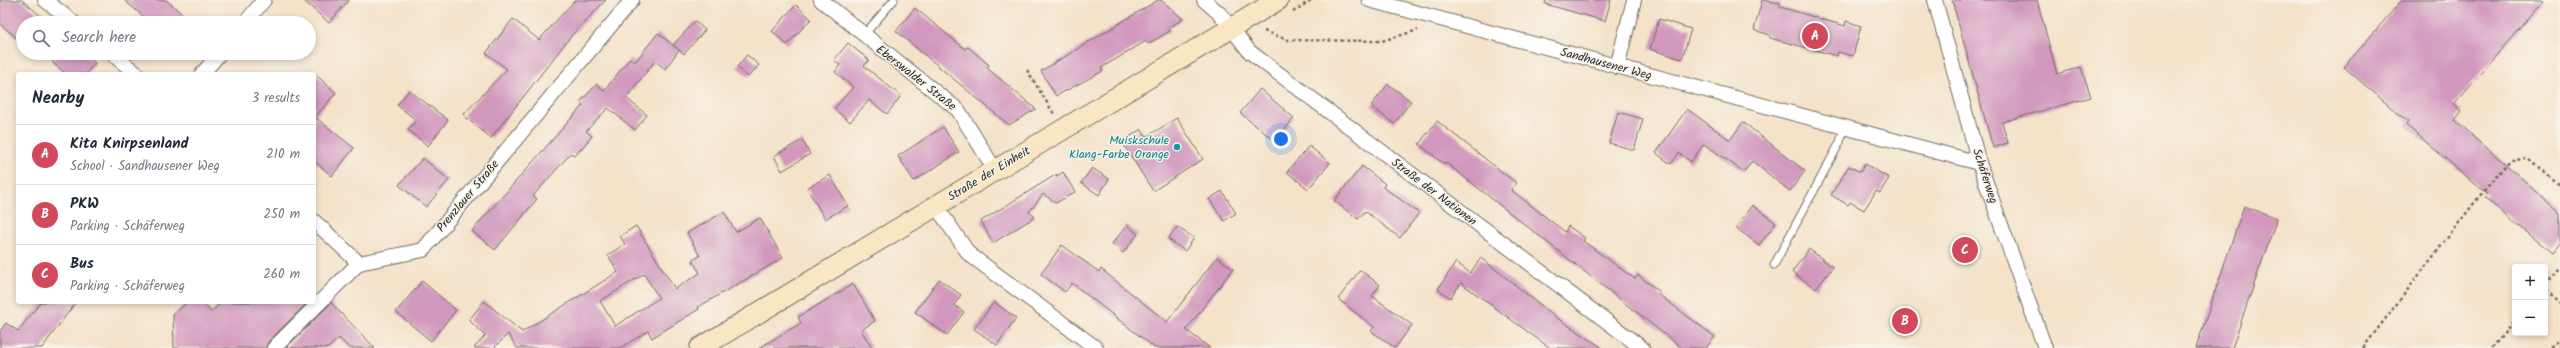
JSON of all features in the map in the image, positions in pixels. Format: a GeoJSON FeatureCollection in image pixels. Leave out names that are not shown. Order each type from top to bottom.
{"type":"FeatureCollection","features":[{"type":"Feature","properties":{"kind":"street"},"geometry":{"type":"LineString","coordinates":[[45,0],[65,16]]}},
{"type":"Feature","properties":{"kind":"street"},"geometry":{"type":"LineString","coordinates":[[251,16],[264,0]]}},
{"type":"Feature","properties":{"kind":"street","name":"Prenzlauer Straße"},"geometry":{"type":"LineString","coordinates":[[359,263],[423,250],[632,0]]}},
{"type":"Feature","properties":{"kind":"street","name":"Eberswalder Straße"},"geometry":{"type":"LineString","coordinates":[[821,0],[958,110],[995,170]]}},
{"type":"Feature","properties":{"kind":"street","name":"Straße der Nationen"},"geometry":{"type":"LineString","coordinates":[[1204,0],[1220,14],[1250,52],[1266,65],[1642,348]]}},
{"type":"Feature","properties":{"kind":"street","name":"Straße der Einheit"},"geometry":{"type":"LineString","coordinates":[[700,348],[995,170],[1232,30],[1278,0]]}},
{"type":"Feature","properties":{"kind":"street","name":"Sandhausener Weg"},"geometry":{"type":"LineString","coordinates":[[1369,0],[1979,163]]}},
{"type":"Feature","properties":{"kind":"street"},"geometry":{"type":"LineString","coordinates":[[1617,67],[1634,0]]}},
{"type":"Feature","properties":{"kind":"street","name":"Schäferweg"},"geometry":{"type":"LineString","coordinates":[[1935,0],[1979,163],[2045,348]]}},
{"type":"Feature","properties":{"kind":"street"},"geometry":{"type":"LineString","coordinates":[[120,60],[135,72]]}},
{"type":"Feature","properties":{"kind":"street"},"geometry":{"type":"LineString","coordinates":[[204,72],[214,60]]}},
{"type":"Feature","properties":{"kind":"street"},"geometry":{"type":"LineString","coordinates":[[936,206],[969,254],[1096,348]]}},
{"type":"Feature","properties":{"kind":"street"},"geometry":{"type":"LineString","coordinates":[[274,348],[359,263],[316,223]]}},
{"type":"Feature","properties":{"kind":"lane"},"geometry":{"type":"LineString","coordinates":[[864,36],[894,0]]}},
{"type":"Feature","properties":{"kind":"lane"},"geometry":{"type":"LineString","coordinates":[[1774,265],[1840,142],[1844,127]]}},
{"type":"Feature","properties":{"kind":"path"},"geometry":{"type":"LineString","coordinates":[[1264,31],[1288,40],[1382,41],[1423,28],[1427,16]]}},
{"type":"Feature","properties":{"kind":"path"},"geometry":{"type":"LineString","coordinates":[[1027,70],[1064,129]]}},
{"type":"Feature","properties":{"kind":"path"},"geometry":{"type":"LineString","coordinates":[[2363,348],[2510,160],[2528,159],[2560,187]]}},
{"type":"Feature","properties":{"kind":"path"},"geometry":{"type":"LineString","coordinates":[[2548,282],[2560,269]]}},
{"type":"Feature","properties":{"kind":"path"},"geometry":{"type":"LineString","coordinates":[[2548,293],[2560,303]]}},
{"type":"Feature","properties":{"kind":"path"},"geometry":{"type":"LineString","coordinates":[[2492,348],[2512,324]]}},
{"type":"Feature","properties":{"kind":"path"},"geometry":{"type":"LineString","coordinates":[[2552,348],[2560,340]]}},
{"type":"Feature","properties":{"kind":"building"},"geometry":{"type":"Polygon","coordinates":[[[0,0],[22,0],[41,16],[16,16],[16,37],[0,24],[0,0]]]}},
{"type":"Feature","properties":{"kind":"building"},"geometry":{"type":"Polygon","coordinates":[[[124,0],[166,0],[185,16],[143,16],[124,0]]]}},
{"type":"Feature","properties":{"kind":"building"},"geometry":{"type":"Polygon","coordinates":[[[303,0],[349,0],[329,23],[303,0]]]}},
{"type":"Feature","properties":{"kind":"building"},"geometry":{"type":"Polygon","coordinates":[[[575,0],[606,0],[571,36],[491,138],[463,115],[507,69],[486,53],[513,19],[539,40],[575,0]]]}},
{"type":"Feature","properties":{"kind":"building"},"geometry":{"type":"Polygon","coordinates":[[[1158,0],[1161,0],[1183,19],[1169,28],[1170,31],[1148,44],[1146,41],[1101,68],[1103,71],[1056,96],[1041,71],[1158,0]]]}},
{"type":"Feature","properties":{"kind":"building"},"geometry":{"type":"Polygon","coordinates":[[[1546,0],[1611,0],[1605,21],[1545,4],[1546,0]]]}},
{"type":"Feature","properties":{"kind":"building"},"geometry":{"type":"Polygon","coordinates":[[[1762,0],[1780,3],[1780,7],[1845,26],[1846,21],[1861,26],[1853,56],[1838,52],[1837,56],[1770,38],[1770,35],[1754,30],[1762,0]]]}},
{"type":"Feature","properties":{"kind":"building"},"geometry":{"type":"Polygon","coordinates":[[[1952,0],[2037,0],[2057,74],[2081,67],[2091,97],[2002,122],[2008,143],[1993,148],[1952,0]]]}},
{"type":"Feature","properties":{"kind":"building"},"geometry":{"type":"Polygon","coordinates":[[[2402,0],[2544,0],[2454,104],[2462,111],[2455,120],[2560,212],[2560,243],[2552,253],[2484,197],[2487,194],[2406,125],[2408,122],[2344,67],[2402,0]]]}},
{"type":"Feature","properties":{"kind":"building"},"geometry":{"type":"Polygon","coordinates":[[[796,5],[811,19],[787,45],[772,31],[796,5]]]}},
{"type":"Feature","properties":{"kind":"building"},"geometry":{"type":"Polygon","coordinates":[[[915,8],[965,49],[968,47],[989,65],[987,68],[1036,109],[1009,125],[896,31],[915,8]]]}},
{"type":"Feature","properties":{"kind":"building"},"geometry":{"type":"Polygon","coordinates":[[[1659,19],[1691,29],[1682,59],[1650,49],[1659,19]]]}},
{"type":"Feature","properties":{"kind":"building"},"geometry":{"type":"Polygon","coordinates":[[[695,21],[705,30],[684,54],[673,45],[695,21]]]}},
{"type":"Feature","properties":{"kind":"building"},"geometry":{"type":"Polygon","coordinates":[[[658,33],[679,50],[665,69],[655,61],[626,98],[647,115],[635,130],[608,108],[586,131],[592,136],[575,156],[571,153],[533,196],[537,199],[495,250],[472,231],[583,105],[580,102],[597,84],[604,91],[630,58],[635,62],[658,33]]]}},
{"type":"Feature","properties":{"kind":"building"},"geometry":{"type":"Polygon","coordinates":[[[848,43],[869,60],[864,66],[901,96],[887,114],[869,100],[850,122],[834,109],[853,87],[835,72],[840,65],[834,60],[848,43]]]}},
{"type":"Feature","properties":{"kind":"building"},"geometry":{"type":"Polygon","coordinates":[[[747,55],[759,65],[748,77],[737,67],[747,55]]]}},
{"type":"Feature","properties":{"kind":"building"},"geometry":{"type":"Polygon","coordinates":[[[54,60],[91,60],[95,63],[88,72],[64,72],[52,62],[54,60]]]}},
{"type":"Feature","properties":{"kind":"building"},"geometry":{"type":"Polygon","coordinates":[[[316,75],[336,93],[316,116],[316,75]]]}},
{"type":"Feature","properties":{"kind":"building"},"geometry":{"type":"Polygon","coordinates":[[[1388,84],[1411,101],[1394,124],[1371,106],[1388,84]]]}},
{"type":"Feature","properties":{"kind":"building"},"geometry":{"type":"Polygon","coordinates":[[[1260,89],[1294,118],[1275,141],[1240,113],[1260,89]]]}},
{"type":"Feature","properties":{"kind":"building"},"geometry":{"type":"Polygon","coordinates":[[[409,90],[448,120],[428,146],[408,130],[416,120],[397,105],[409,90]]]}},
{"type":"Feature","properties":{"kind":"building"},"geometry":{"type":"Polygon","coordinates":[[[1687,109],[1730,140],[1743,122],[1805,171],[1790,191],[1752,161],[1744,172],[1704,144],[1691,162],[1679,153],[1671,164],[1656,153],[1687,109]]]}},
{"type":"Feature","properties":{"kind":"building"},"geometry":{"type":"Polygon","coordinates":[[[1618,112],[1643,119],[1634,150],[1609,143],[1618,112]]]}},
{"type":"Feature","properties":{"kind":"building"},"geometry":{"type":"Polygon","coordinates":[[[316,118],[354,148],[332,176],[316,163],[316,118]]]}},
{"type":"Feature","properties":{"kind":"building"},"geometry":{"type":"Polygon","coordinates":[[[1177,118],[1203,159],[1153,191],[1122,142],[1141,129],[1146,137],[1177,118]]]}},
{"type":"Feature","properties":{"kind":"building"},"geometry":{"type":"Polygon","coordinates":[[[1437,121],[1516,183],[1511,190],[1565,232],[1568,226],[1585,238],[1583,241],[1635,279],[1638,275],[1660,292],[1658,294],[1715,337],[1706,348],[1682,348],[1445,162],[1444,164],[1419,144],[1437,121]]]}},
{"type":"Feature","properties":{"kind":"building"},"geometry":{"type":"Polygon","coordinates":[[[943,127],[959,152],[914,181],[898,156],[943,127]]]}},
{"type":"Feature","properties":{"kind":"building"},"geometry":{"type":"Polygon","coordinates":[[[802,140],[810,154],[782,171],[774,156],[802,140]]]}},
{"type":"Feature","properties":{"kind":"building"},"geometry":{"type":"Polygon","coordinates":[[[1309,146],[1330,163],[1308,189],[1287,172],[1309,146]]]}},
{"type":"Feature","properties":{"kind":"building"},"geometry":{"type":"Polygon","coordinates":[[[423,158],[449,180],[426,207],[399,185],[423,158]]]}},
{"type":"Feature","properties":{"kind":"building"},"geometry":{"type":"Polygon","coordinates":[[[1865,164],[1889,178],[1880,193],[1876,191],[1864,210],[1850,202],[1848,205],[1831,195],[1849,166],[1860,172],[1865,164]]]}},
{"type":"Feature","properties":{"kind":"building"},"geometry":{"type":"Polygon","coordinates":[[[1362,166],[1385,184],[1383,187],[1419,213],[1400,238],[1365,211],[1358,219],[1334,201],[1362,166]]]}},
{"type":"Feature","properties":{"kind":"building"},"geometry":{"type":"Polygon","coordinates":[[[1092,168],[1109,179],[1099,195],[1081,183],[1092,168]]]}},
{"type":"Feature","properties":{"kind":"building"},"geometry":{"type":"Polygon","coordinates":[[[1063,172],[1075,192],[1056,203],[1043,194],[1029,212],[1035,217],[993,243],[981,221],[1057,174],[1056,177],[1063,172]]]}},
{"type":"Feature","properties":{"kind":"building"},"geometry":{"type":"Polygon","coordinates":[[[830,175],[848,206],[825,219],[807,188],[830,175]]]}},
{"type":"Feature","properties":{"kind":"building"},"geometry":{"type":"Polygon","coordinates":[[[1222,191],[1236,213],[1224,221],[1209,199],[1222,191]]]}},
{"type":"Feature","properties":{"kind":"building"},"geometry":{"type":"Polygon","coordinates":[[[1752,205],[1776,223],[1759,245],[1736,228],[1752,205]]]}},
{"type":"Feature","properties":{"kind":"building"},"geometry":{"type":"Polygon","coordinates":[[[2244,206],[2277,218],[2232,348],[2196,348],[2244,206]]]}},
{"type":"Feature","properties":{"kind":"building"},"geometry":{"type":"Polygon","coordinates":[[[724,212],[736,232],[760,218],[783,258],[698,307],[699,309],[652,338],[648,331],[620,348],[517,348],[508,334],[494,348],[474,348],[485,336],[469,320],[484,301],[522,332],[618,272],[608,255],[625,244],[620,236],[636,226],[675,289],[700,273],[692,260],[700,256],[687,233],[724,212]],[[644,274],[600,301],[615,326],[659,298],[644,274]]]}},
{"type":"Feature","properties":{"kind":"building"},"geometry":{"type":"Polygon","coordinates":[[[1127,225],[1138,234],[1123,253],[1112,244],[1127,225]]]}},
{"type":"Feature","properties":{"kind":"building"},"geometry":{"type":"Polygon","coordinates":[[[1177,227],[1194,238],[1185,251],[1168,239],[1177,227]]]}},
{"type":"Feature","properties":{"kind":"building"},"geometry":{"type":"Polygon","coordinates":[[[1062,245],[1099,272],[1101,269],[1167,322],[1217,257],[1233,269],[1186,330],[1210,348],[1155,348],[1072,283],[1065,292],[1041,274],[1062,245]]]}},
{"type":"Feature","properties":{"kind":"building"},"geometry":{"type":"Polygon","coordinates":[[[1809,249],[1833,267],[1816,289],[1792,272],[1809,249]]]}},
{"type":"Feature","properties":{"kind":"building"},"geometry":{"type":"Polygon","coordinates":[[[1481,258],[1557,318],[1603,348],[1550,348],[1461,283],[1450,298],[1438,289],[1456,262],[1470,273],[1481,258]]]}},
{"type":"Feature","properties":{"kind":"building"},"geometry":{"type":"Polygon","coordinates":[[[1360,270],[1380,285],[1372,296],[1412,325],[1395,348],[1371,331],[1374,327],[1338,299],[1360,270]]]}},
{"type":"Feature","properties":{"kind":"building"},"geometry":{"type":"Polygon","coordinates":[[[939,279],[961,295],[954,305],[964,312],[947,335],[915,312],[939,279]]]}},
{"type":"Feature","properties":{"kind":"building"},"geometry":{"type":"Polygon","coordinates":[[[422,281],[456,310],[431,341],[396,312],[422,281]]]}},
{"type":"Feature","properties":{"kind":"building"},"geometry":{"type":"Polygon","coordinates":[[[853,284],[875,321],[861,330],[872,348],[759,348],[801,323],[798,317],[853,284]]]}},
{"type":"Feature","properties":{"kind":"building"},"geometry":{"type":"Polygon","coordinates":[[[994,302],[1016,318],[997,345],[974,329],[994,302]]]}},
{"type":"Feature","properties":{"kind":"building"},"geometry":{"type":"Polygon","coordinates":[[[331,303],[375,348],[349,348],[339,338],[328,348],[286,348],[331,303]]]}},
{"type":"Feature","properties":{"kind":"building"},"geometry":{"type":"Polygon","coordinates":[[[39,304],[75,304],[42,348],[0,348],[0,331],[6,323],[18,331],[39,304]]]}},
{"type":"Feature","properties":{"kind":"building"},"geometry":{"type":"Polygon","coordinates":[[[185,304],[204,304],[211,312],[220,304],[306,304],[268,342],[266,348],[174,348],[173,315],[185,304]]]}},
{"type":"Feature","properties":{"kind":"place","name":"Kita Knirpsenland"},"geometry":{"type":"Point","coordinates":[1815,36]}},
{"type":"Feature","properties":{"kind":"place","name":"Muiskschule Klang-Farbe Orange"},"geometry":{"type":"Point","coordinates":[1177,147]}},
{"type":"Feature","properties":{"kind":"place","name":"Bus"},"geometry":{"type":"Point","coordinates":[1965,250]}},
{"type":"Feature","properties":{"kind":"place","name":"PKW"},"geometry":{"type":"Point","coordinates":[1905,321]}}]}
